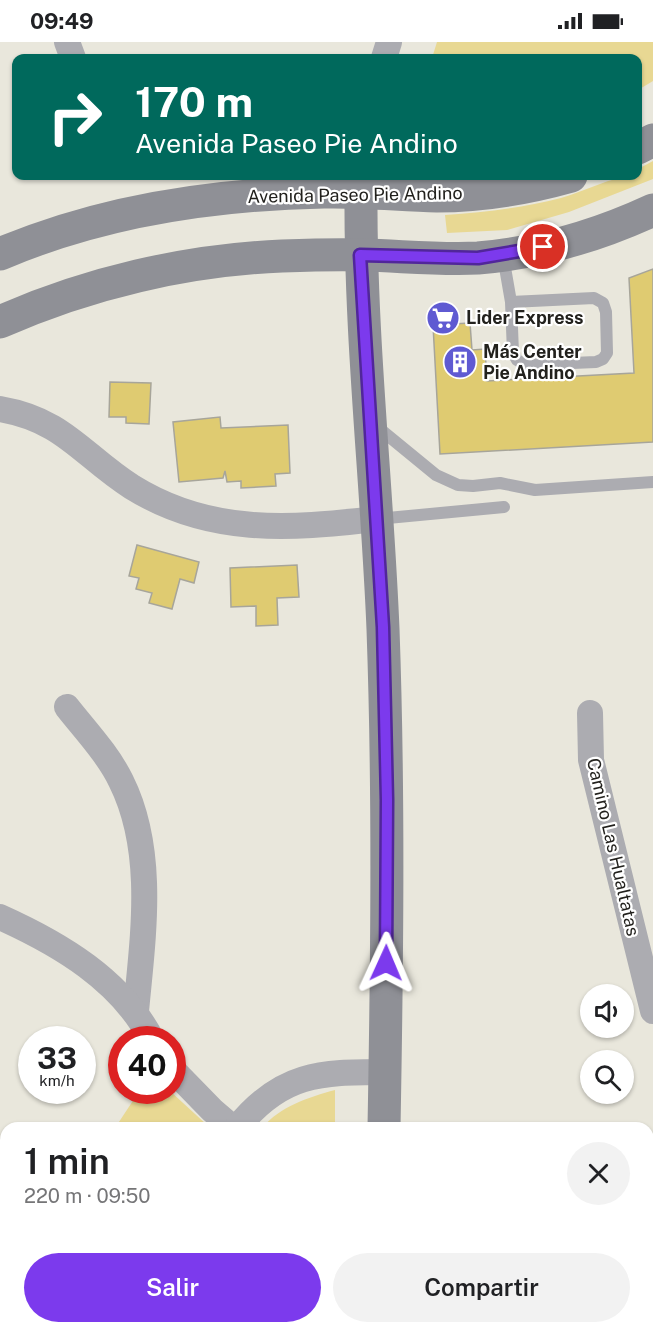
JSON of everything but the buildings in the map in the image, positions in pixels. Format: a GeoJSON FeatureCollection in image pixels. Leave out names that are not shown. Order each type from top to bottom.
{"type":"FeatureCollection","features":[{"type":"Feature","properties":{"kind":"street","name":"Avenida Paseo Pie Andino"},"geometry":{"type":"LineString","coordinates":[[0,254],[59,233],[166,208],[219,199],[361,184],[438,196],[477,193],[557,180]]}},
{"type":"Feature","properties":{"kind":"street"},"geometry":{"type":"LineString","coordinates":[[361,184],[360,255],[383,627],[387,800],[384,1122]]}},
{"type":"Feature","properties":{"kind":"street"},"geometry":{"type":"LineString","coordinates":[[0,322],[85,290],[165,270],[252,259],[360,255],[440,258],[503,255],[557,244],[647,219]]}},
{"type":"Feature","properties":{"kind":"street"},"geometry":{"type":"LineString","coordinates":[[0,409],[26,415],[59,430],[132,487],[161,503],[190,514],[220,521],[283,528],[376,519]]}},
{"type":"Feature","properties":{"kind":"street"},"geometry":{"type":"LineString","coordinates":[[67,707],[120,779],[136,819],[140,837],[144,888],[136,1011]]}},
{"type":"Feature","properties":{"kind":"street","name":"Camino Las Hualtatas"},"geometry":{"type":"LineString","coordinates":[[590,713],[591,760],[649,980],[653,1011]]}},
{"type":"Feature","properties":{"kind":"street"},"geometry":{"type":"LineString","coordinates":[[0,917],[44,939],[107,981],[136,1011],[144,1026]]}},
{"type":"Feature","properties":{"kind":"street"},"geometry":{"type":"LineString","coordinates":[[241,1122],[261,1102],[292,1083],[327,1073],[385,1072]]}},
{"type":"Feature","properties":{"kind":"street"},"geometry":{"type":"LineString","coordinates":[[186,1083],[227,1122]]}},
{"type":"Feature","properties":{"kind":"lane"},"geometry":{"type":"LineString","coordinates":[[503,255],[511,302],[513,353],[517,360],[525,365],[596,362],[603,359],[607,353],[606,312],[603,303],[594,298],[511,302]]}},
{"type":"Feature","properties":{"kind":"lane"},"geometry":{"type":"LineString","coordinates":[[369,421],[446,481],[473,486],[500,483],[536,490],[653,482]]}},
{"type":"Feature","properties":{"kind":"lane"},"geometry":{"type":"LineString","coordinates":[[376,519],[504,507]]}},
{"type":"Feature","properties":{"kind":"shaded area"},"geometry":{"type":"Polygon","coordinates":[[[437,42],[653,42],[653,81],[642,88],[642,54],[433,54],[437,42]]]}},
{"type":"Feature","properties":{"kind":"shaded area"},"geometry":{"type":"Polygon","coordinates":[[[653,161],[653,179],[569,212],[507,230],[447,233],[445,215],[504,209],[561,198],[611,180],[642,180],[642,167],[653,161]]]}},
{"type":"Feature","properties":{"kind":"shaded area"},"geometry":{"type":"Polygon","coordinates":[[[335,1090],[335,1122],[268,1122],[277,1114],[305,1100],[335,1090]]]}},
{"type":"Feature","properties":{"kind":"shaded area"},"geometry":{"type":"Polygon","coordinates":[[[131,1104],[184,1104],[204,1122],[119,1122],[131,1104]]]}},
{"type":"Feature","properties":{"kind":"place","name":"Lider Express"},"geometry":{"type":"Point","coordinates":[443,318]}},
{"type":"Feature","properties":{"kind":"place","name":"Más Center Pie Andino"},"geometry":{"type":"Point","coordinates":[460,362]}},
{"type":"Feature","properties":{"kind":"route"},"geometry":{"type":"LineString","coordinates":[[386,963],[387,800],[383,627],[360,255],[478,258],[543,247]]}}]}
